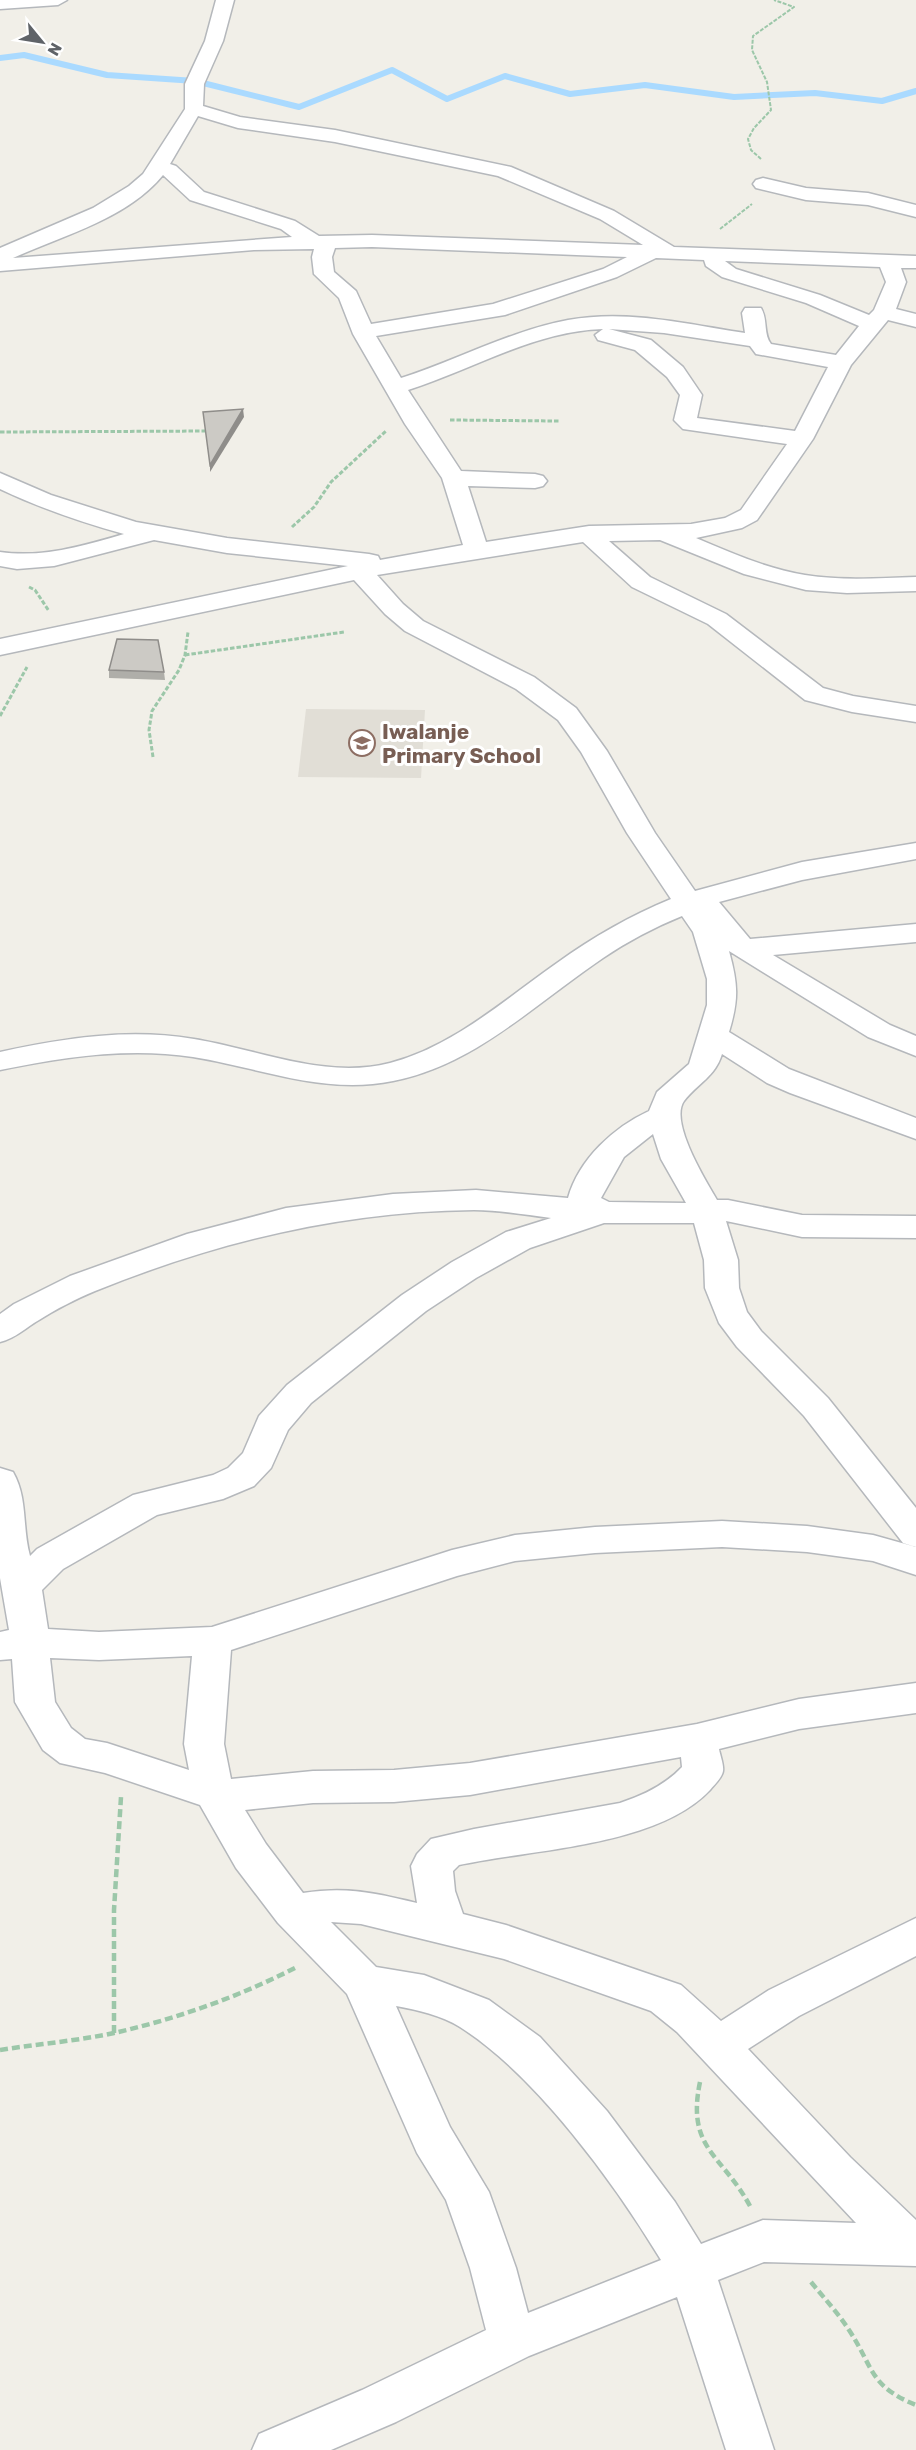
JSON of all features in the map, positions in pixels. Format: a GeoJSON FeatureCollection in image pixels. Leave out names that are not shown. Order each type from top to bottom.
{"type":"FeatureCollection","features":[{"type":"Feature","properties":{"kind":"street"},"geometry":{"type":"LineString","coordinates":[[0,4],[58,0]]}},
{"type":"Feature","properties":{"kind":"street"},"geometry":{"type":"LineString","coordinates":[[194,109],[191,98],[195,81],[213,46],[225,0]]}},
{"type":"Feature","properties":{"kind":"street"},"geometry":{"type":"LineString","coordinates":[[0,256],[114,203],[145,183],[158,167],[184,119],[194,109]]}},
{"type":"Feature","properties":{"kind":"street"},"geometry":{"type":"LineString","coordinates":[[194,109],[238,122],[335,136],[504,171],[608,215],[680,254]]}},
{"type":"Feature","properties":{"kind":"street"},"geometry":{"type":"LineString","coordinates":[[158,167],[169,170],[197,196],[288,225],[320,242]]}},
{"type":"Feature","properties":{"kind":"street"},"geometry":{"type":"LineString","coordinates":[[764,184],[806,194],[868,199],[916,211]]}},
{"type":"Feature","properties":{"kind":"street"},"geometry":{"type":"LineString","coordinates":[[320,242],[324,274],[350,296],[363,332],[416,424],[454,477],[477,550]]}},
{"type":"Feature","properties":{"kind":"street"},"geometry":{"type":"LineString","coordinates":[[0,265],[100,255],[320,242],[448,244],[916,262]]}},
{"type":"Feature","properties":{"kind":"street"},"geometry":{"type":"LineString","coordinates":[[363,332],[497,310],[610,273],[651,252]]}},
{"type":"Feature","properties":{"kind":"street"},"geometry":{"type":"LineString","coordinates":[[711,255],[713,262],[729,273],[878,318],[916,321]]}},
{"type":"Feature","properties":{"kind":"street"},"geometry":{"type":"LineString","coordinates":[[0,647],[397,564],[477,550],[589,533],[662,532],[720,527],[747,517],[802,440],[841,363],[878,318],[896,282],[888,261]]}},
{"type":"Feature","properties":{"kind":"street"},"geometry":{"type":"LineString","coordinates":[[753,313],[757,341],[760,346],[771,351],[841,363]]}},
{"type":"Feature","properties":{"kind":"street"},"geometry":{"type":"LineString","coordinates":[[396,387],[429,377],[482,354],[567,327],[621,324],[757,341]]}},
{"type":"Feature","properties":{"kind":"street"},"geometry":{"type":"LineString","coordinates":[[567,327],[634,342],[651,351],[675,372],[690,392],[691,403],[685,420],[691,424],[802,440]]}},
{"type":"Feature","properties":{"kind":"street"},"geometry":{"type":"LineString","coordinates":[[454,477],[535,481]]}},
{"type":"Feature","properties":{"kind":"street"},"geometry":{"type":"LineString","coordinates":[[0,480],[60,508],[118,526],[304,554],[397,564]]}},
{"type":"Feature","properties":{"kind":"street"},"geometry":{"type":"LineString","coordinates":[[662,532],[733,562],[803,582],[870,586],[916,584]]}},
{"type":"Feature","properties":{"kind":"street"},"geometry":{"type":"LineString","coordinates":[[0,559],[17,562],[43,561],[153,533]]}},
{"type":"Feature","properties":{"kind":"street"},"geometry":{"type":"LineString","coordinates":[[589,533],[603,550],[641,582],[717,619],[814,694],[836,701],[916,714]]}},
{"type":"Feature","properties":{"kind":"street"},"geometry":{"type":"LineString","coordinates":[[361,572],[394,609],[414,626],[429,636],[525,683],[554,702],[567,714],[594,751],[641,833],[693,900],[742,949],[879,1031],[916,1047]]}},
{"type":"Feature","properties":{"kind":"street"},"geometry":{"type":"LineString","coordinates":[[0,1061],[46,1051],[121,1042],[193,1047],[331,1076],[358,1077],[398,1070],[465,1043],[495,1025],[577,962],[621,934],[693,900],[787,873],[916,851]]}},
{"type":"Feature","properties":{"kind":"street"},"geometry":{"type":"LineString","coordinates":[[693,900],[708,932],[722,979],[722,1005],[714,1036],[702,1067],[668,1099],[664,1116],[673,1139],[677,1159],[708,1211],[721,1260],[722,1288],[731,1315],[748,1339],[816,1407],[916,1534]]}},
{"type":"Feature","properties":{"kind":"street"},"geometry":{"type":"LineString","coordinates":[[742,949],[916,933]]}},
{"type":"Feature","properties":{"kind":"street"},"geometry":{"type":"LineString","coordinates":[[714,1036],[778,1076],[916,1129]]}},
{"type":"Feature","properties":{"kind":"street"},"geometry":{"type":"LineString","coordinates":[[603,1212],[584,1203],[585,1194],[605,1158],[628,1132],[664,1116]]}},
{"type":"Feature","properties":{"kind":"street"},"geometry":{"type":"LineString","coordinates":[[0,1331],[26,1312],[82,1284],[199,1242],[286,1219],[393,1204],[476,1200],[603,1212],[673,1214],[728,1210],[802,1226],[916,1227]]}},
{"type":"Feature","properties":{"kind":"street"},"geometry":{"type":"LineString","coordinates":[[22,1587],[50,1559],[146,1504],[223,1486],[241,1478],[258,1459],[272,1425],[299,1394],[414,1303],[464,1270],[518,1240],[603,1212]]}},
{"type":"Feature","properties":{"kind":"street"},"geometry":{"type":"LineString","coordinates":[[0,1481],[5,1498],[10,1553],[22,1587],[15,1644],[35,1702],[57,1739],[74,1752],[124,1763],[214,1794],[237,1795],[313,1787],[437,1784],[566,1764],[697,1739],[799,1714],[916,1698]]}},
{"type":"Feature","properties":{"kind":"street"},"geometry":{"type":"LineString","coordinates":[[15,1644],[99,1646],[213,1641],[452,1564],[514,1548],[605,1540],[722,1534],[841,1542],[873,1548],[916,1561]]}},
{"type":"Feature","properties":{"kind":"street"},"geometry":{"type":"LineString","coordinates":[[213,1641],[204,1744],[214,1794],[251,1856],[293,1911],[332,1947],[364,1983],[433,2139],[466,2192],[493,2268],[512,2341]]}},
{"type":"Feature","properties":{"kind":"street"},"geometry":{"type":"LineString","coordinates":[[449,1930],[438,1906],[432,1884],[432,1866],[446,1851],[466,1845],[577,1828],[644,1811],[666,1802],[687,1790],[703,1771],[697,1739]]}},
{"type":"Feature","properties":{"kind":"street"},"geometry":{"type":"LineString","coordinates":[[293,1911],[332,1905],[361,1907],[506,1942],[666,1998],[692,2019],[834,2171],[913,2244]]}},
{"type":"Feature","properties":{"kind":"street"},"geometry":{"type":"LineString","coordinates":[[717,2046],[784,2003],[855,1969],[916,1935]]}},
{"type":"Feature","properties":{"kind":"street"},"geometry":{"type":"LineString","coordinates":[[364,1983],[424,1993],[474,2013],[525,2050],[591,2126],[659,2216],[691,2269],[750,2450]]}},
{"type":"Feature","properties":{"kind":"street"},"geometry":{"type":"LineString","coordinates":[[276,2450],[379,2406],[512,2341],[691,2269],[771,2241],[913,2244]]}},
{"type":"Feature","properties":{"kind":"path"},"geometry":{"type":"LineString","coordinates":[[680,254],[742,214],[760,194],[764,184],[765,168],[762,160],[751,150],[748,139],[754,128],[771,110],[767,82],[751,44],[753,36],[794,7],[774,0]]}},
{"type":"Feature","properties":{"kind":"path"},"geometry":{"type":"LineString","coordinates":[[304,554],[290,541],[288,534],[292,526],[314,507],[331,482],[363,454],[379,435],[397,427],[459,419],[559,421]]}},
{"type":"Feature","properties":{"kind":"path"},"geometry":{"type":"LineString","coordinates":[[0,432],[215,430]]}},
{"type":"Feature","properties":{"kind":"path"},"geometry":{"type":"LineString","coordinates":[[25,585],[35,590],[48,610],[72,633]]}},
{"type":"Feature","properties":{"kind":"path"},"geometry":{"type":"LineString","coordinates":[[153,757],[149,730],[153,711],[179,670],[185,655],[191,608]]}},
{"type":"Feature","properties":{"kind":"path"},"geometry":{"type":"LineString","coordinates":[[185,655],[344,632]]}},
{"type":"Feature","properties":{"kind":"path"},"geometry":{"type":"LineString","coordinates":[[114,2033],[114,1899],[118,1819],[124,1763]]}},
{"type":"Feature","properties":{"kind":"path"},"geometry":{"type":"LineString","coordinates":[[0,2050],[114,2033],[195,2008],[277,1978],[332,1947]]}},
{"type":"Feature","properties":{"kind":"path"},"geometry":{"type":"LineString","coordinates":[[717,2046],[694,2101],[694,2120],[704,2144],[749,2202],[771,2241],[850,2333],[877,2385],[896,2398],[916,2405]]}},
{"type":"Feature","properties":{"kind":"shaded area","name":"Iwalanje Primary School"},"geometry":{"type":"Polygon","coordinates":[[[306,709],[425,710],[421,778],[298,777],[306,709]]]}},
{"type":"Feature","properties":{"kind":"building"},"geometry":{"type":"Polygon","coordinates":[[[243,409],[210,465],[203,412],[243,409]]]}},
{"type":"Feature","properties":{"kind":"building"},"geometry":{"type":"Polygon","coordinates":[[[117,639],[158,640],[164,672],[109,670],[117,639]]]}},
{"type":"Feature","properties":{"kind":"waterway"},"geometry":{"type":"LineString","coordinates":[[0,58],[24,55],[107,75],[195,81],[299,107],[392,70],[447,99],[505,76],[570,94],[645,85],[734,97],[815,93],[882,101],[916,91]]}},
{"type":"Feature","properties":{"kind":"place","name":"Iwalanje Primary School"},"geometry":{"type":"Point","coordinates":[362,743]}}]}
